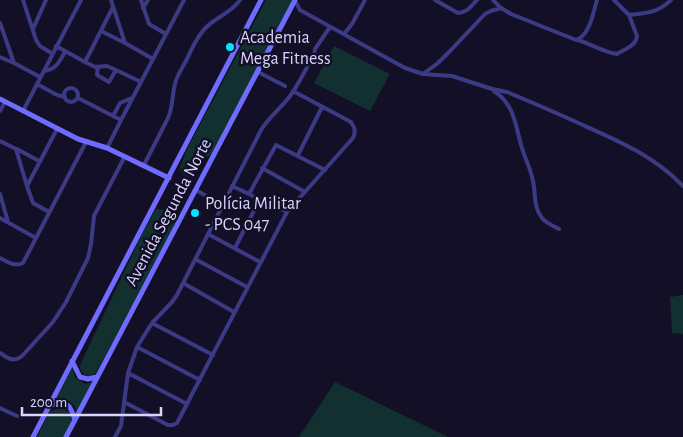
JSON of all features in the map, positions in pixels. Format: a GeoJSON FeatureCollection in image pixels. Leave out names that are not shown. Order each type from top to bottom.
{"type":"FeatureCollection","features":[{"type":"Feature","properties":{"kind":"main road","name":"Avenida Segunda Norte"},"geometry":{"type":"LineString","coordinates":[[33,437],[262,0]]}},
{"type":"Feature","properties":{"kind":"main road","name":"Avenida Segunda Norte"},"geometry":{"type":"LineString","coordinates":[[66,437],[295,1]]}},
{"type":"Feature","properties":{"kind":"main road"},"geometry":{"type":"LineString","coordinates":[[2,101],[57,129],[86,142],[107,148],[169,178]]}},
{"type":"Feature","properties":{"kind":"main road"},"geometry":{"type":"LineString","coordinates":[[72,361],[80,377],[88,379],[97,377]]}},
{"type":"Feature","properties":{"kind":"main road"},"geometry":{"type":"LineString","coordinates":[[50,405],[58,402],[66,404],[70,407],[75,420]]}},
{"type":"Feature","properties":{"kind":"street"},"geometry":{"type":"LineString","coordinates":[[23,0],[36,40],[40,46],[53,54]]}},
{"type":"Feature","properties":{"kind":"street"},"geometry":{"type":"LineString","coordinates":[[23,111],[81,0]]}},
{"type":"Feature","properties":{"kind":"street"},"geometry":{"type":"LineString","coordinates":[[111,0],[125,43]]}},
{"type":"Feature","properties":{"kind":"street"},"geometry":{"type":"LineString","coordinates":[[141,0],[149,24],[166,34]]}},
{"type":"Feature","properties":{"kind":"street"},"geometry":{"type":"LineString","coordinates":[[144,8],[148,0]]}},
{"type":"Feature","properties":{"kind":"street"},"geometry":{"type":"LineString","coordinates":[[107,148],[184,0]]}},
{"type":"Feature","properties":{"kind":"street"},"geometry":{"type":"LineString","coordinates":[[144,165],[171,110],[176,79],[197,40],[210,24],[236,6],[240,0]]}},
{"type":"Feature","properties":{"kind":"street"},"geometry":{"type":"LineString","coordinates":[[344,34],[352,24],[365,0]]}},
{"type":"Feature","properties":{"kind":"street"},"geometry":{"type":"LineString","coordinates":[[435,0],[458,13],[465,12],[477,0]]}},
{"type":"Feature","properties":{"kind":"street"},"geometry":{"type":"LineString","coordinates":[[493,0],[501,8],[519,17],[576,40],[591,44],[609,53],[617,54],[635,43],[637,36],[629,15],[614,0]]}},
{"type":"Feature","properties":{"kind":"street"},"geometry":{"type":"LineString","coordinates":[[578,40],[581,39],[588,28],[597,0]]}},
{"type":"Feature","properties":{"kind":"street"},"geometry":{"type":"LineString","coordinates":[[629,15],[661,9],[672,0]]}},
{"type":"Feature","properties":{"kind":"street"},"geometry":{"type":"LineString","coordinates":[[33,29],[44,1]]}},
{"type":"Feature","properties":{"kind":"street"},"geometry":{"type":"LineString","coordinates":[[295,1],[300,10],[405,68],[423,74],[452,76],[507,92],[642,153],[683,186]]}},
{"type":"Feature","properties":{"kind":"street"},"geometry":{"type":"LineString","coordinates":[[85,62],[113,7]]}},
{"type":"Feature","properties":{"kind":"street"},"geometry":{"type":"LineString","coordinates":[[423,74],[450,51],[485,14],[501,8]]}},
{"type":"Feature","properties":{"kind":"street"},"geometry":{"type":"LineString","coordinates":[[289,12],[300,10]]}},
{"type":"Feature","properties":{"kind":"street"},"geometry":{"type":"LineString","coordinates":[[0,26],[14,63]]}},
{"type":"Feature","properties":{"kind":"street"},"geometry":{"type":"LineString","coordinates":[[115,437],[121,426],[128,374],[137,347],[152,323],[177,295],[265,124],[293,91],[330,27]]}},
{"type":"Feature","properties":{"kind":"street"},"geometry":{"type":"LineString","coordinates":[[101,32],[153,59]]}},
{"type":"Feature","properties":{"kind":"street"},"geometry":{"type":"LineString","coordinates":[[56,46],[95,67],[107,66],[141,82]]}},
{"type":"Feature","properties":{"kind":"street"},"geometry":{"type":"LineString","coordinates":[[44,71],[57,66],[65,52]]}},
{"type":"Feature","properties":{"kind":"street"},"geometry":{"type":"LineString","coordinates":[[0,57],[40,77]]}},
{"type":"Feature","properties":{"kind":"street"},"geometry":{"type":"LineString","coordinates":[[98,67],[97,74],[109,82],[116,70]]}},
{"type":"Feature","properties":{"kind":"street"},"geometry":{"type":"LineString","coordinates":[[258,72],[285,86]]}},
{"type":"Feature","properties":{"kind":"street"},"geometry":{"type":"LineString","coordinates":[[37,84],[64,97],[70,102],[78,98]]}},
{"type":"Feature","properties":{"kind":"street"},"geometry":{"type":"LineString","coordinates":[[64,97],[65,91],[71,87],[76,89],[78,98]]}},
{"type":"Feature","properties":{"kind":"street"},"geometry":{"type":"LineString","coordinates":[[492,89],[511,109],[523,152],[531,172],[538,211],[545,220],[559,229]]}},
{"type":"Feature","properties":{"kind":"street"},"geometry":{"type":"LineString","coordinates":[[124,402],[168,425],[173,425],[177,422],[287,212],[353,138],[356,132],[355,127],[350,122],[293,91]]}},
{"type":"Feature","properties":{"kind":"street"},"geometry":{"type":"LineString","coordinates":[[78,98],[121,120]]}},
{"type":"Feature","properties":{"kind":"street"},"geometry":{"type":"LineString","coordinates":[[113,116],[120,104],[132,98]]}},
{"type":"Feature","properties":{"kind":"street"},"geometry":{"type":"LineString","coordinates":[[0,111],[2,101]]}},
{"type":"Feature","properties":{"kind":"street"},"geometry":{"type":"LineString","coordinates":[[298,155],[322,107]]}},
{"type":"Feature","properties":{"kind":"street"},"geometry":{"type":"LineString","coordinates":[[27,186],[57,129]]}},
{"type":"Feature","properties":{"kind":"street"},"geometry":{"type":"LineString","coordinates":[[0,141],[39,161]]}},
{"type":"Feature","properties":{"kind":"street"},"geometry":{"type":"LineString","coordinates":[[0,258],[14,265],[20,264],[25,259],[86,142]]}},
{"type":"Feature","properties":{"kind":"street"},"geometry":{"type":"LineString","coordinates":[[249,194],[276,145],[326,170]]}},
{"type":"Feature","properties":{"kind":"street"},"geometry":{"type":"LineString","coordinates":[[16,149],[34,205],[49,212]]}},
{"type":"Feature","properties":{"kind":"street"},"geometry":{"type":"LineString","coordinates":[[0,353],[13,360],[22,356],[53,322],[66,302],[88,258],[94,216],[125,156]]}},
{"type":"Feature","properties":{"kind":"street"},"geometry":{"type":"LineString","coordinates":[[262,168],[305,192]]}},
{"type":"Feature","properties":{"kind":"street"},"geometry":{"type":"LineString","coordinates":[[232,186],[287,212]]}},
{"type":"Feature","properties":{"kind":"street"},"geometry":{"type":"LineString","coordinates":[[196,190],[222,205]]}},
{"type":"Feature","properties":{"kind":"street"},"geometry":{"type":"LineString","coordinates":[[0,194],[8,222]]}},
{"type":"Feature","properties":{"kind":"street"},"geometry":{"type":"LineString","coordinates":[[235,248],[260,200]]}},
{"type":"Feature","properties":{"kind":"street"},"geometry":{"type":"LineString","coordinates":[[0,218],[36,238]]}},
{"type":"Feature","properties":{"kind":"street"},"geometry":{"type":"LineString","coordinates":[[208,234],[260,262]]}},
{"type":"Feature","properties":{"kind":"street"},"geometry":{"type":"LineString","coordinates":[[195,259],[247,287]]}},
{"type":"Feature","properties":{"kind":"street"},"geometry":{"type":"LineString","coordinates":[[183,284],[234,312]]}},
{"type":"Feature","properties":{"kind":"street"},"geometry":{"type":"LineString","coordinates":[[152,323],[212,355]]}},
{"type":"Feature","properties":{"kind":"street"},"geometry":{"type":"LineString","coordinates":[[137,347],[200,380]]}},
{"type":"Feature","properties":{"kind":"street"},"geometry":{"type":"LineString","coordinates":[[128,374],[186,404]]}},
{"type":"Feature","properties":{"kind":"street"},"geometry":{"type":"LineString","coordinates":[[0,408],[17,416]]}},
{"type":"Feature","properties":{"kind":"green space"},"geometry":{"type":"Polygon","coordinates":[[[266,0],[293,0],[213,154],[206,157],[200,167],[188,177],[181,173],[180,168],[186,151],[266,0]]]}},
{"type":"Feature","properties":{"kind":"green space"},"geometry":{"type":"Polygon","coordinates":[[[334,46],[390,74],[370,111],[314,83],[334,46]]]}},
{"type":"Feature","properties":{"kind":"green space"},"geometry":{"type":"Polygon","coordinates":[[[156,209],[175,210],[173,228],[96,373],[89,376],[81,371],[80,365],[143,232],[156,209]]]}},
{"type":"Feature","properties":{"kind":"green space"},"geometry":{"type":"Polygon","coordinates":[[[683,295],[683,334],[672,333],[670,297],[683,295]]]}},
{"type":"Feature","properties":{"kind":"green space"},"geometry":{"type":"Polygon","coordinates":[[[72,368],[75,377],[85,384],[92,382],[77,413],[70,401],[55,400],[72,368]]]}},
{"type":"Feature","properties":{"kind":"green space"},"geometry":{"type":"Polygon","coordinates":[[[335,382],[448,437],[299,437],[335,382]]]}},
{"type":"Feature","properties":{"kind":"green space"},"geometry":{"type":"Polygon","coordinates":[[[62,408],[71,413],[72,422],[64,437],[37,437],[50,411],[62,408]]]}},
{"type":"Feature","properties":{"kind":"place","name":"Academia Mega Fitness"},"geometry":{"type":"Point","coordinates":[230,47]}},
{"type":"Feature","properties":{"kind":"place","name":"Polícia Militar - PCS 047"},"geometry":{"type":"Point","coordinates":[195,213]}}]}
